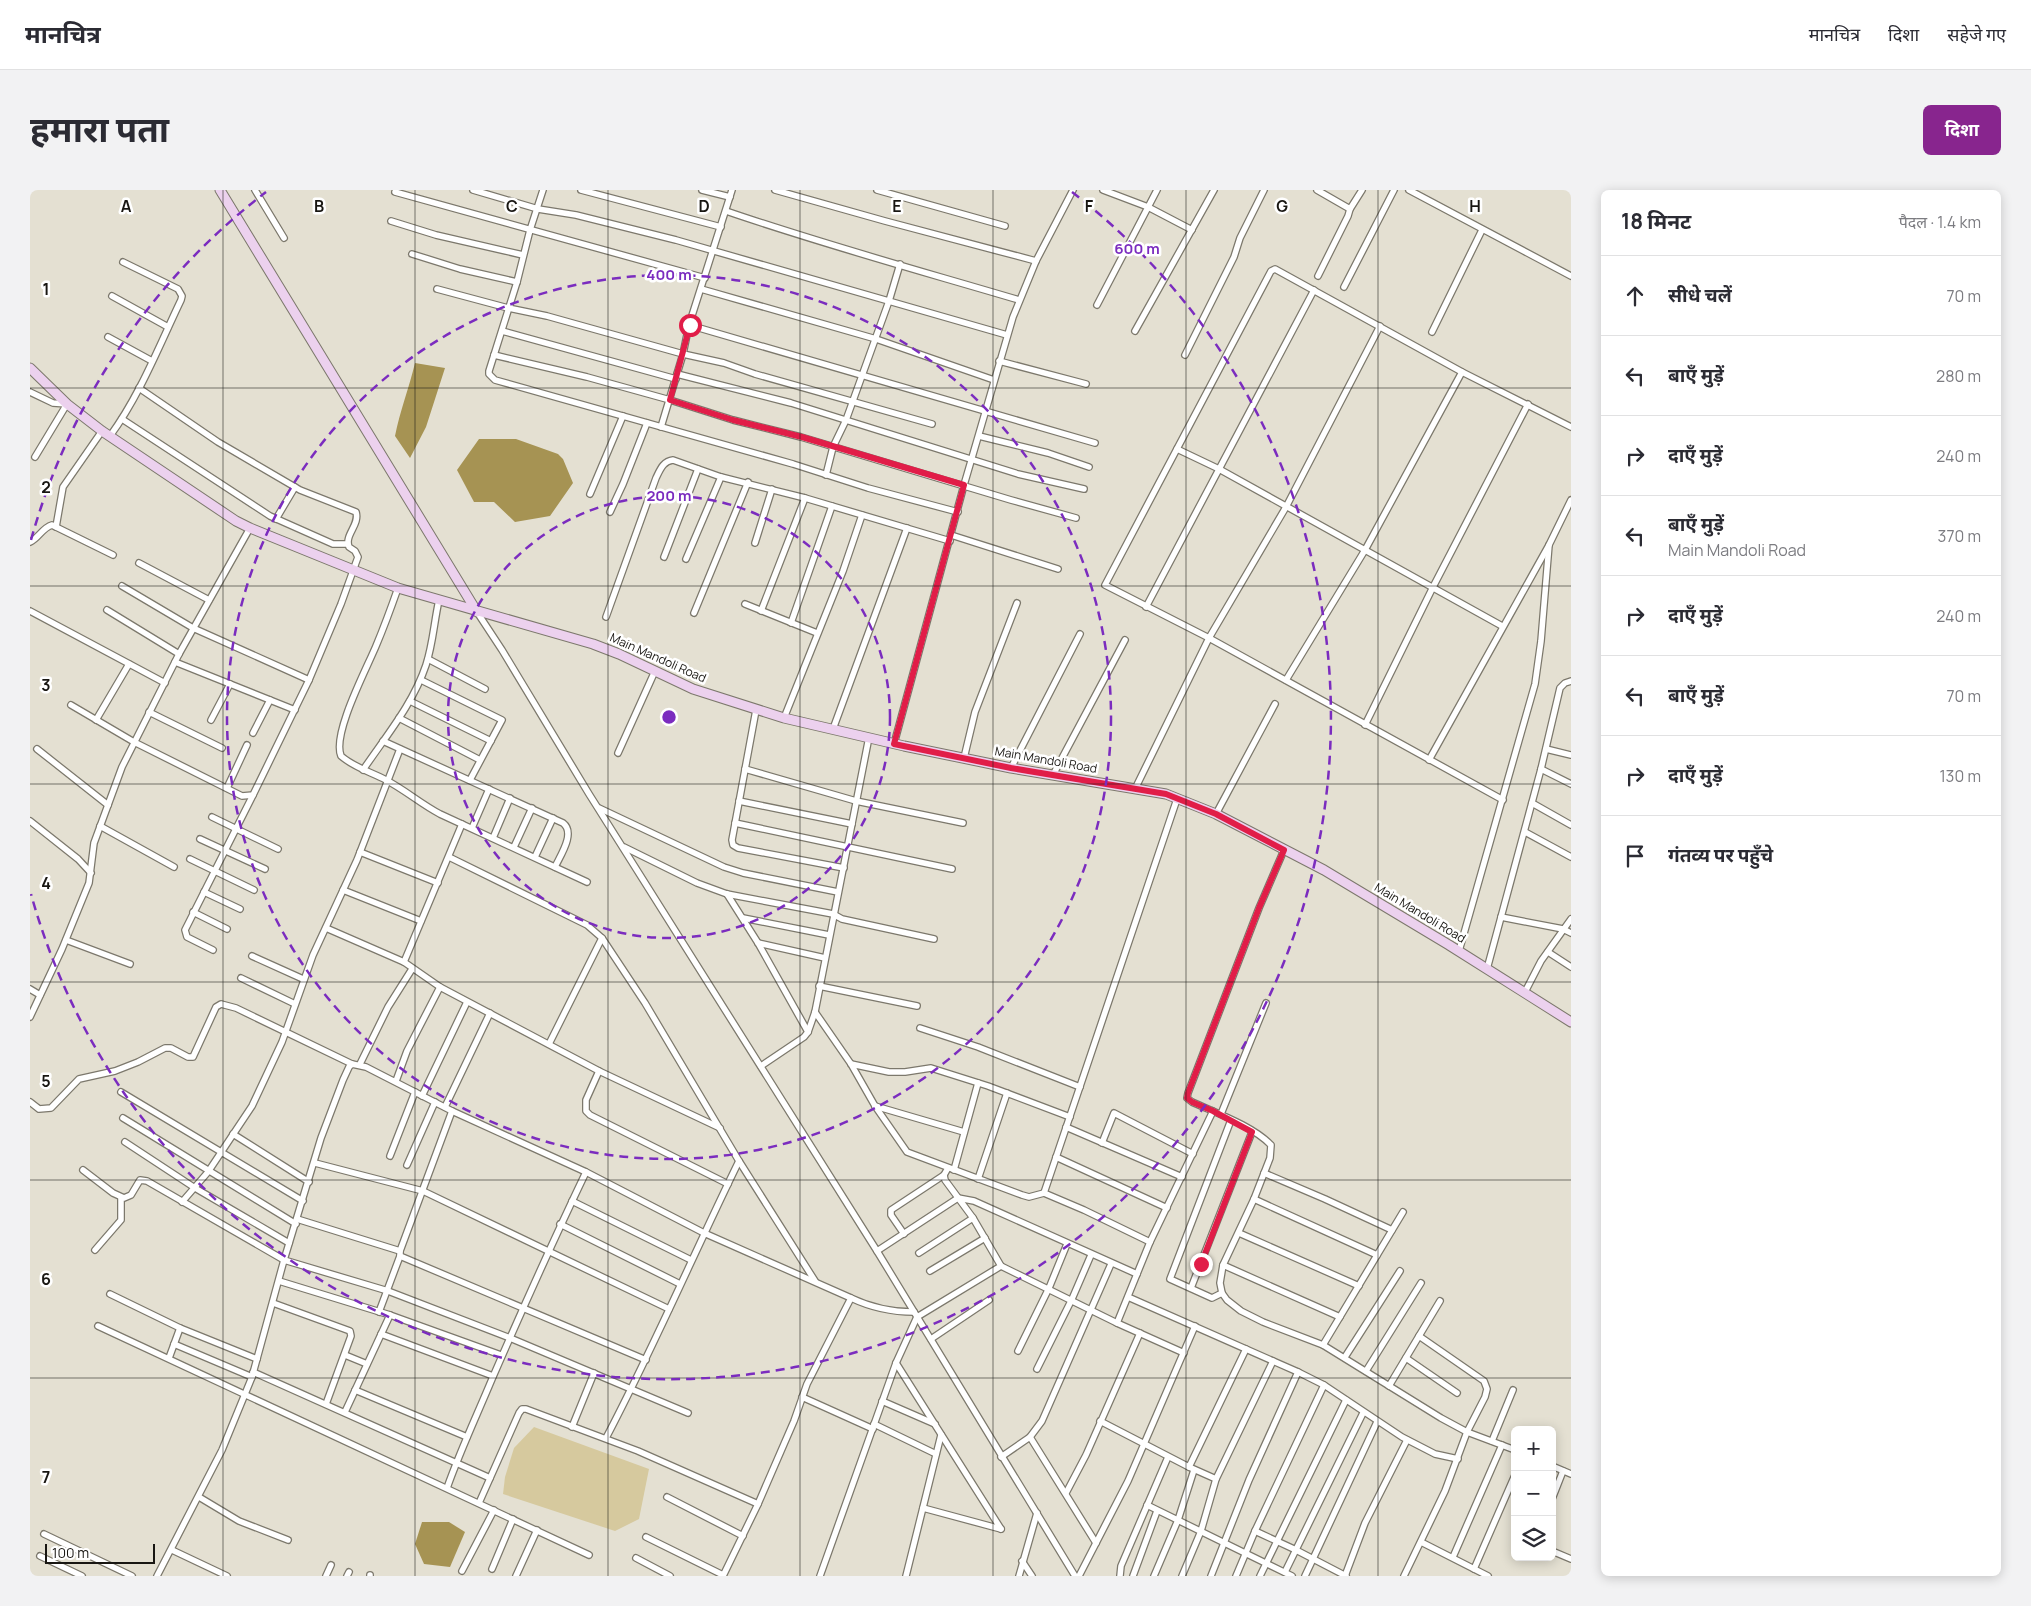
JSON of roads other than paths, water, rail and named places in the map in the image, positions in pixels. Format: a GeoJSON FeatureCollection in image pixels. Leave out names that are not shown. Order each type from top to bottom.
{"type":"FeatureCollection","features":[{"type":"Feature","properties":{"kind":"street"},"geometry":{"type":"LineString","coordinates":[[220,190],[597,807],[877,1251],[1075,1576]]}},
{"type":"Feature","properties":{"kind":"street"},"geometry":{"type":"LineString","coordinates":[[255,190],[284,238]]}},
{"type":"Feature","properties":{"kind":"street"},"geometry":{"type":"LineString","coordinates":[[473,190],[538,209],[576,215],[713,252],[1007,335]]}},
{"type":"Feature","properties":{"kind":"street"},"geometry":{"type":"LineString","coordinates":[[543,190],[489,371],[489,374],[495,380],[868,488],[958,512]]}},
{"type":"Feature","properties":{"kind":"street"},"geometry":{"type":"LineString","coordinates":[[581,190],[721,227]]}},
{"type":"Feature","properties":{"kind":"street"},"geometry":{"type":"LineString","coordinates":[[661,427],[731,193],[702,190]]}},
{"type":"Feature","properties":{"kind":"street"},"geometry":{"type":"LineString","coordinates":[[775,190],[1036,261]]}},
{"type":"Feature","properties":{"kind":"street"},"geometry":{"type":"LineString","coordinates":[[877,190],[1005,226]]}},
{"type":"Feature","properties":{"kind":"street"},"geometry":{"type":"LineString","coordinates":[[894,744],[964,485],[1007,335],[1019,300],[1036,261],[1073,190]]}},
{"type":"Feature","properties":{"kind":"street"},"geometry":{"type":"LineString","coordinates":[[1103,190],[1148,207],[1192,230]]}},
{"type":"Feature","properties":{"kind":"street"},"geometry":{"type":"LineString","coordinates":[[1097,305],[1157,190]]}},
{"type":"Feature","properties":{"kind":"street"},"geometry":{"type":"LineString","coordinates":[[1135,331],[1214,190]]}},
{"type":"Feature","properties":{"kind":"street"},"geometry":{"type":"LineString","coordinates":[[1185,355],[1234,257],[1240,238],[1264,190]]}},
{"type":"Feature","properties":{"kind":"street"},"geometry":{"type":"LineString","coordinates":[[1317,190],[1350,209]]}},
{"type":"Feature","properties":{"kind":"street"},"geometry":{"type":"LineString","coordinates":[[1318,276],[1350,209],[1362,190]]}},
{"type":"Feature","properties":{"kind":"street"},"geometry":{"type":"LineString","coordinates":[[1344,288],[1394,190]]}},
{"type":"Feature","properties":{"kind":"street"},"geometry":{"type":"LineString","coordinates":[[1409,190],[1571,276]]}},
{"type":"Feature","properties":{"kind":"street"},"geometry":{"type":"LineString","coordinates":[[395,192],[705,278]]}},
{"type":"Feature","properties":{"kind":"street"},"geometry":{"type":"LineString","coordinates":[[726,211],[809,240],[900,264],[1019,300]]}},
{"type":"Feature","properties":{"kind":"street"},"geometry":{"type":"LineString","coordinates":[[391,221],[436,235],[523,255]]}},
{"type":"Feature","properties":{"kind":"street"},"geometry":{"type":"LineString","coordinates":[[1432,332],[1482,230]]}},
{"type":"Feature","properties":{"kind":"street"},"geometry":{"type":"LineString","coordinates":[[412,254],[460,269],[517,282]]}},
{"type":"Feature","properties":{"kind":"street"},"geometry":{"type":"LineString","coordinates":[[56,526],[63,487],[106,433],[122,419],[181,300],[180,292],[123,262]]}},
{"type":"Feature","properties":{"kind":"street"},"geometry":{"type":"LineString","coordinates":[[826,475],[833,447],[846,420],[876,339],[900,264]]}},
{"type":"Feature","properties":{"kind":"street"},"geometry":{"type":"LineString","coordinates":[[1503,800],[1365,726],[1209,638],[1105,585],[1271,270],[1279,269],[1462,372],[1571,427]]}},
{"type":"Feature","properties":{"kind":"street"},"geometry":{"type":"LineString","coordinates":[[437,289],[508,308],[547,316],[683,354],[724,363],[748,372],[932,424]]}},
{"type":"Feature","properties":{"kind":"street"},"geometry":{"type":"LineString","coordinates":[[701,289],[876,339],[994,380]]}},
{"type":"Feature","properties":{"kind":"street"},"geometry":{"type":"LineString","coordinates":[[1146,607],[1314,290]]}},
{"type":"Feature","properties":{"kind":"street"},"geometry":{"type":"LineString","coordinates":[[112,296],[168,327]]}},
{"type":"Feature","properties":{"kind":"street"},"geometry":{"type":"LineString","coordinates":[[690,325],[1095,443]]}},
{"type":"Feature","properties":{"kind":"street"},"geometry":{"type":"LineString","coordinates":[[1135,789],[1209,638],[1286,507],[1380,326]]}},
{"type":"Feature","properties":{"kind":"street"},"geometry":{"type":"LineString","coordinates":[[502,331],[676,376],[791,403],[1018,474],[1084,489]]}},
{"type":"Feature","properties":{"kind":"street"},"geometry":{"type":"LineString","coordinates":[[108,337],[152,361]]}},
{"type":"Feature","properties":{"kind":"street"},"geometry":{"type":"LineString","coordinates":[[494,355],[587,377],[670,400],[733,420],[833,447],[1076,518]]}},
{"type":"Feature","properties":{"kind":"street"},"geometry":{"type":"LineString","coordinates":[[999,361],[1086,384]]}},
{"type":"Feature","properties":{"kind":"street","name":"Main Mandoli Road"},"geometry":{"type":"LineString","coordinates":[[30,368],[67,404],[106,433],[236,521],[250,528],[398,588],[593,644],[693,688],[756,710],[894,744],[1011,768],[1154,791],[1177,799],[1216,814],[1324,870],[1459,951],[1571,1022]]}},
{"type":"Feature","properties":{"kind":"street"},"geometry":{"type":"LineString","coordinates":[[1286,680],[1365,550],[1462,372]]}},
{"type":"Feature","properties":{"kind":"street"},"geometry":{"type":"LineString","coordinates":[[139,388],[218,442],[295,487],[356,512],[357,518],[347,544]]}},
{"type":"Feature","properties":{"kind":"street"},"geometry":{"type":"LineString","coordinates":[[30,392],[53,403],[67,404],[35,457]]}},
{"type":"Feature","properties":{"kind":"street"},"geometry":{"type":"LineString","coordinates":[[1365,726],[1433,586],[1528,404]]}},
{"type":"Feature","properties":{"kind":"street"},"geometry":{"type":"LineString","coordinates":[[590,494],[623,416]]}},
{"type":"Feature","properties":{"kind":"street"},"geometry":{"type":"LineString","coordinates":[[122,419],[276,519],[333,544],[347,544],[357,554],[354,571],[309,680],[185,930],[185,936],[213,950]]}},
{"type":"Feature","properties":{"kind":"street"},"geometry":{"type":"LineString","coordinates":[[610,512],[647,423]]}},
{"type":"Feature","properties":{"kind":"street"},"geometry":{"type":"LineString","coordinates":[[979,436],[1048,453],[1089,467]]}},
{"type":"Feature","properties":{"kind":"street"},"geometry":{"type":"LineString","coordinates":[[1177,449],[1219,469],[1433,586],[1502,626]]}},
{"type":"Feature","properties":{"kind":"street"},"geometry":{"type":"LineString","coordinates":[[606,617],[661,467],[668,460],[1058,569]]}},
{"type":"Feature","properties":{"kind":"street"},"geometry":{"type":"LineString","coordinates":[[664,557],[698,469]]}},
{"type":"Feature","properties":{"kind":"street"},"geometry":{"type":"LineString","coordinates":[[686,559],[721,476]]}},
{"type":"Feature","properties":{"kind":"street"},"geometry":{"type":"LineString","coordinates":[[694,613],[748,482]]}},
{"type":"Feature","properties":{"kind":"street"},"geometry":{"type":"LineString","coordinates":[[276,519],[295,487]]}},
{"type":"Feature","properties":{"kind":"street"},"geometry":{"type":"LineString","coordinates":[[755,543],[772,489]]}},
{"type":"Feature","properties":{"kind":"street"},"geometry":{"type":"LineString","coordinates":[[761,611],[805,498]]}},
{"type":"Feature","properties":{"kind":"street"},"geometry":{"type":"LineString","coordinates":[[1429,760],[1502,626],[1549,545],[1571,500]]}},
{"type":"Feature","properties":{"kind":"street"},"geometry":{"type":"LineString","coordinates":[[791,623],[832,506]]}},
{"type":"Feature","properties":{"kind":"street"},"geometry":{"type":"LineString","coordinates":[[784,718],[843,571],[862,515]]}},
{"type":"Feature","properties":{"kind":"street"},"geometry":{"type":"LineString","coordinates":[[30,542],[38,538],[48,526],[56,526],[113,555]]}},
{"type":"Feature","properties":{"kind":"street"},"geometry":{"type":"LineString","coordinates":[[30,1015],[66,940],[89,883],[92,852],[122,767],[179,654],[250,528]]}},
{"type":"Feature","properties":{"kind":"street"},"geometry":{"type":"LineString","coordinates":[[833,729],[907,528]]}},
{"type":"Feature","properties":{"kind":"street"},"geometry":{"type":"LineString","coordinates":[[1459,951],[1535,684],[1541,641],[1549,545]]}},
{"type":"Feature","properties":{"kind":"street"},"geometry":{"type":"LineString","coordinates":[[139,562],[209,600]]}},
{"type":"Feature","properties":{"kind":"street"},"geometry":{"type":"LineString","coordinates":[[122,586],[194,628],[309,680]]}},
{"type":"Feature","properties":{"kind":"street"},"geometry":{"type":"LineString","coordinates":[[398,588],[377,645],[346,716],[339,744],[341,756],[353,766],[387,780],[424,805],[587,882]]}},
{"type":"Feature","properties":{"kind":"street"},"geometry":{"type":"LineString","coordinates":[[363,770],[410,701],[421,680],[428,659],[439,600]]}},
{"type":"Feature","properties":{"kind":"street"},"geometry":{"type":"LineString","coordinates":[[964,758],[975,712],[1017,603]]}},
{"type":"Feature","properties":{"kind":"street"},"geometry":{"type":"LineString","coordinates":[[745,604],[817,633]]}},
{"type":"Feature","properties":{"kind":"street"},"geometry":{"type":"LineString","coordinates":[[107,610],[179,654]]}},
{"type":"Feature","properties":{"kind":"street"},"geometry":{"type":"LineString","coordinates":[[30,611],[165,683]]}},
{"type":"Feature","properties":{"kind":"street"},"geometry":{"type":"LineString","coordinates":[[1011,768],[1080,634]]}},
{"type":"Feature","properties":{"kind":"street"},"geometry":{"type":"LineString","coordinates":[[1053,775],[1125,640]]}},
{"type":"Feature","properties":{"kind":"street"},"geometry":{"type":"LineString","coordinates":[[428,659],[485,689]]}},
{"type":"Feature","properties":{"kind":"street"},"geometry":{"type":"LineString","coordinates":[[175,662],[295,710]]}},
{"type":"Feature","properties":{"kind":"street"},"geometry":{"type":"LineString","coordinates":[[96,720],[129,664]]}},
{"type":"Feature","properties":{"kind":"street"},"geometry":{"type":"LineString","coordinates":[[618,754],[655,671]]}},
{"type":"Feature","properties":{"kind":"street"},"geometry":{"type":"LineString","coordinates":[[421,680],[502,720],[470,780]]}},
{"type":"Feature","properties":{"kind":"street"},"geometry":{"type":"LineString","coordinates":[[1487,969],[1541,769],[1560,688],[1565,683],[1571,681]]}},
{"type":"Feature","properties":{"kind":"street"},"geometry":{"type":"LineString","coordinates":[[211,720],[230,684]]}},
{"type":"Feature","properties":{"kind":"street"},"geometry":{"type":"LineString","coordinates":[[253,733],[270,700]]}},
{"type":"Feature","properties":{"kind":"street"},"geometry":{"type":"LineString","coordinates":[[410,701],[490,741]]}},
{"type":"Feature","properties":{"kind":"street"},"geometry":{"type":"LineString","coordinates":[[1216,814],[1275,704]]}},
{"type":"Feature","properties":{"kind":"street"},"geometry":{"type":"LineString","coordinates":[[70,705],[134,742],[242,796],[253,795]]}},
{"type":"Feature","properties":{"kind":"street"},"geometry":{"type":"LineString","coordinates":[[756,710],[732,840],[735,847],[844,868]]}},
{"type":"Feature","properties":{"kind":"street"},"geometry":{"type":"LineString","coordinates":[[149,712],[222,748]]}},
{"type":"Feature","properties":{"kind":"street"},"geometry":{"type":"LineString","coordinates":[[399,718],[480,760]]}},
{"type":"Feature","properties":{"kind":"street"},"geometry":{"type":"LineString","coordinates":[[761,1066],[791,1048],[808,1032],[815,1012],[869,737]]}},
{"type":"Feature","properties":{"kind":"street"},"geometry":{"type":"LineString","coordinates":[[383,741],[532,808],[566,826],[569,834],[555,867]]}},
{"type":"Feature","properties":{"kind":"street"},"geometry":{"type":"LineString","coordinates":[[227,788],[247,745]]}},
{"type":"Feature","properties":{"kind":"street"},"geometry":{"type":"LineString","coordinates":[[182,1202],[208,1172],[252,1106],[285,1032],[303,980],[360,852],[400,748]]}},
{"type":"Feature","properties":{"kind":"street"},"geometry":{"type":"LineString","coordinates":[[37,749],[108,805]]}},
{"type":"Feature","properties":{"kind":"street"},"geometry":{"type":"LineString","coordinates":[[1546,749],[1571,755]]}},
{"type":"Feature","properties":{"kind":"street"},"geometry":{"type":"LineString","coordinates":[[745,769],[856,801],[963,823]]}},
{"type":"Feature","properties":{"kind":"street"},"geometry":{"type":"LineString","coordinates":[[1541,769],[1571,784]]}},
{"type":"Feature","properties":{"kind":"street"},"geometry":{"type":"LineString","coordinates":[[472,828],[489,789]]}},
{"type":"Feature","properties":{"kind":"street"},"geometry":{"type":"LineString","coordinates":[[493,838],[510,798]]}},
{"type":"Feature","properties":{"kind":"street"},"geometry":{"type":"LineString","coordinates":[[1044,1193],[1177,799]]}},
{"type":"Feature","properties":{"kind":"street"},"geometry":{"type":"LineString","coordinates":[[739,801],[852,824]]}},
{"type":"Feature","properties":{"kind":"street"},"geometry":{"type":"LineString","coordinates":[[1532,802],[1571,825]]}},
{"type":"Feature","properties":{"kind":"street"},"geometry":{"type":"LineString","coordinates":[[597,807],[743,873],[838,892]]}},
{"type":"Feature","properties":{"kind":"street"},"geometry":{"type":"LineString","coordinates":[[514,847],[532,808]]}},
{"type":"Feature","properties":{"kind":"street"},"geometry":{"type":"LineString","coordinates":[[212,817],[278,849]]}},
{"type":"Feature","properties":{"kind":"street"},"geometry":{"type":"LineString","coordinates":[[534,857],[552,818]]}},
{"type":"Feature","properties":{"kind":"street"},"geometry":{"type":"LineString","coordinates":[[735,822],[952,869]]}},
{"type":"Feature","properties":{"kind":"street"},"geometry":{"type":"LineString","coordinates":[[31,823],[78,859],[91,873]]}},
{"type":"Feature","properties":{"kind":"street"},"geometry":{"type":"LineString","coordinates":[[404,962],[462,824]]}},
{"type":"Feature","properties":{"kind":"street"},"geometry":{"type":"LineString","coordinates":[[100,826],[174,867]]}},
{"type":"Feature","properties":{"kind":"street"},"geometry":{"type":"LineString","coordinates":[[1524,832],[1571,857]]}},
{"type":"Feature","properties":{"kind":"street"},"geometry":{"type":"LineString","coordinates":[[200,839],[265,869]]}},
{"type":"Feature","properties":{"kind":"street"},"geometry":{"type":"LineString","coordinates":[[623,846],[698,883],[728,894],[833,914],[842,918],[934,939]]}},
{"type":"Feature","properties":{"kind":"street"},"geometry":{"type":"LineString","coordinates":[[1284,850],[1259,908],[1187,1098],[1265,1139],[1271,1145],[1270,1158],[1254,1200],[1223,1265],[1220,1283],[1222,1293],[1232,1305],[1253,1317],[1323,1345],[1441,1418],[1467,1432],[1511,1448]]}},
{"type":"Feature","properties":{"kind":"street"},"geometry":{"type":"LineString","coordinates":[[360,852],[438,883]]}},
{"type":"Feature","properties":{"kind":"street"},"geometry":{"type":"LineString","coordinates":[[449,857],[587,925],[602,938],[815,1281]]}},
{"type":"Feature","properties":{"kind":"street"},"geometry":{"type":"LineString","coordinates":[[190,859],[254,890]]}},
{"type":"Feature","properties":{"kind":"street"},"geometry":{"type":"LineString","coordinates":[[343,890],[421,921]]}},
{"type":"Feature","properties":{"kind":"street"},"geometry":{"type":"LineString","coordinates":[[204,892],[240,909]]}},
{"type":"Feature","properties":{"kind":"street"},"geometry":{"type":"LineString","coordinates":[[728,894],[808,1032]]}},
{"type":"Feature","properties":{"kind":"street"},"geometry":{"type":"LineString","coordinates":[[194,912],[227,929]]}},
{"type":"Feature","properties":{"kind":"street"},"geometry":{"type":"LineString","coordinates":[[1501,917],[1563,929],[1571,933]]}},
{"type":"Feature","properties":{"kind":"street"},"geometry":{"type":"LineString","coordinates":[[743,918],[829,935]]}},
{"type":"Feature","properties":{"kind":"street"},"geometry":{"type":"LineString","coordinates":[[1525,992],[1548,952],[1571,919]]}},
{"type":"Feature","properties":{"kind":"street"},"geometry":{"type":"LineString","coordinates":[[326,928],[404,962],[440,987],[600,1072],[720,1128]]}},
{"type":"Feature","properties":{"kind":"street"},"geometry":{"type":"LineString","coordinates":[[549,1044],[602,938]]}},
{"type":"Feature","properties":{"kind":"street"},"geometry":{"type":"LineString","coordinates":[[66,940],[130,964]]}},
{"type":"Feature","properties":{"kind":"street"},"geometry":{"type":"LineString","coordinates":[[758,943],[825,958]]}},
{"type":"Feature","properties":{"kind":"street"},"geometry":{"type":"LineString","coordinates":[[1548,952],[1571,967]]}},
{"type":"Feature","properties":{"kind":"street"},"geometry":{"type":"LineString","coordinates":[[252,956],[303,980]]}},
{"type":"Feature","properties":{"kind":"street"},"geometry":{"type":"LineString","coordinates":[[360,1064],[388,1007],[412,969]]}},
{"type":"Feature","properties":{"kind":"street"},"geometry":{"type":"LineString","coordinates":[[241,978],[295,1004]]}},
{"type":"Feature","properties":{"kind":"street"},"geometry":{"type":"LineString","coordinates":[[819,986],[917,1006]]}},
{"type":"Feature","properties":{"kind":"street"},"geometry":{"type":"LineString","coordinates":[[396,1081],[407,1051],[440,987]]}},
{"type":"Feature","properties":{"kind":"street"},"geometry":{"type":"LineString","coordinates":[[30,989],[40,995]]}},
{"type":"Feature","properties":{"kind":"street"},"geometry":{"type":"LineString","coordinates":[[422,1096],[467,1002]]}},
{"type":"Feature","properties":{"kind":"street"},"geometry":{"type":"LineString","coordinates":[[1220,1114],[1266,1003]]}},
{"type":"Feature","properties":{"kind":"street"},"geometry":{"type":"LineString","coordinates":[[30,1102],[39,1109],[51,1108],[80,1079],[115,1071],[165,1048],[171,1048],[188,1057],[193,1057],[216,1007],[221,1004],[228,1004],[352,1064],[360,1064],[452,1111],[586,1172],[704,1233],[872,1307],[887,1311],[916,1314],[1001,1266]]}},
{"type":"Feature","properties":{"kind":"street"},"geometry":{"type":"LineString","coordinates":[[815,1012],[851,1064],[875,1106],[907,1152],[1028,1197],[1044,1193],[1150,1242]]}},
{"type":"Feature","properties":{"kind":"street"},"geometry":{"type":"LineString","coordinates":[[445,1107],[490,1014]]}},
{"type":"Feature","properties":{"kind":"street"},"geometry":{"type":"LineString","coordinates":[[920,1028],[978,1047],[1080,1087]]}},
{"type":"Feature","properties":{"kind":"street"},"geometry":{"type":"LineString","coordinates":[[157,1576],[222,1450],[245,1394],[257,1359],[284,1260],[315,1163],[321,1138],[343,1080],[352,1064]]}},
{"type":"Feature","properties":{"kind":"street"},"geometry":{"type":"LineString","coordinates":[[851,1064],[889,1072],[905,1072],[931,1068],[1007,1093],[1070,1118]]}},
{"type":"Feature","properties":{"kind":"street"},"geometry":{"type":"LineString","coordinates":[[600,1072],[586,1100],[586,1111],[590,1116],[728,1184]]}},
{"type":"Feature","properties":{"kind":"street"},"geometry":{"type":"LineString","coordinates":[[904,1234],[891,1215],[891,1210],[951,1169],[978,1083]]}},
{"type":"Feature","properties":{"kind":"street"},"geometry":{"type":"LineString","coordinates":[[121,1092],[303,1201]]}},
{"type":"Feature","properties":{"kind":"street"},"geometry":{"type":"LineString","coordinates":[[390,1156],[415,1092]]}},
{"type":"Feature","properties":{"kind":"street"},"geometry":{"type":"LineString","coordinates":[[978,1179],[1007,1093]]}},
{"type":"Feature","properties":{"kind":"street"},"geometry":{"type":"LineString","coordinates":[[407,1165],[435,1102]]}},
{"type":"Feature","properties":{"kind":"street"},"geometry":{"type":"LineString","coordinates":[[875,1106],[964,1132]]}},
{"type":"Feature","properties":{"kind":"street"},"geometry":{"type":"LineString","coordinates":[[380,1312],[452,1111]]}},
{"type":"Feature","properties":{"kind":"street"},"geometry":{"type":"LineString","coordinates":[[1118,1323],[1150,1242],[1213,1111]]}},
{"type":"Feature","properties":{"kind":"street"},"geometry":{"type":"LineString","coordinates":[[1102,1142],[1114,1113],[1193,1154]]}},
{"type":"Feature","properties":{"kind":"street"},"geometry":{"type":"LineString","coordinates":[[123,1118],[208,1172],[297,1222],[400,1253],[646,1360]]}},
{"type":"Feature","properties":{"kind":"street"},"geometry":{"type":"LineString","coordinates":[[1222,1293],[1212,1298],[1170,1279],[1231,1120]]}},
{"type":"Feature","properties":{"kind":"street"},"geometry":{"type":"LineString","coordinates":[[1066,1128],[1182,1177]]}},
{"type":"Feature","properties":{"kind":"street"},"geometry":{"type":"LineString","coordinates":[[1191,1288],[1252,1132]]}},
{"type":"Feature","properties":{"kind":"street"},"geometry":{"type":"LineString","coordinates":[[234,1134],[309,1182]]}},
{"type":"Feature","properties":{"kind":"street"},"geometry":{"type":"LineString","coordinates":[[125,1142],[195,1188],[289,1243]]}},
{"type":"Feature","properties":{"kind":"street"},"geometry":{"type":"LineString","coordinates":[[1056,1157],[1167,1208]]}},
{"type":"Feature","properties":{"kind":"street"},"geometry":{"type":"LineString","coordinates":[[606,1438],[646,1360],[691,1260],[739,1161]]}},
{"type":"Feature","properties":{"kind":"street"},"geometry":{"type":"LineString","coordinates":[[315,1163],[422,1191],[669,1309]]}},
{"type":"Feature","properties":{"kind":"street"},"geometry":{"type":"LineString","coordinates":[[83,1170],[121,1198],[128,1198],[137,1184],[143,1180],[150,1182],[284,1260],[388,1291],[510,1338],[688,1413]]}},
{"type":"Feature","properties":{"kind":"street"},"geometry":{"type":"LineString","coordinates":[[447,1488],[501,1355],[560,1224],[586,1172]]}},
{"type":"Feature","properties":{"kind":"street"},"geometry":{"type":"LineString","coordinates":[[1264,1173],[1392,1230]]}},
{"type":"Feature","properties":{"kind":"street"},"geometry":{"type":"LineString","coordinates":[[944,1175],[945,1180],[973,1218],[1001,1266],[1184,1353]]}},
{"type":"Feature","properties":{"kind":"street"},"geometry":{"type":"LineString","coordinates":[[95,1250],[121,1220],[121,1198]]}},
{"type":"Feature","properties":{"kind":"street"},"geometry":{"type":"LineString","coordinates":[[877,1251],[958,1198],[974,1201],[1090,1255],[1137,1274]]}},
{"type":"Feature","properties":{"kind":"street"},"geometry":{"type":"LineString","coordinates":[[1254,1200],[1377,1254]]}},
{"type":"Feature","properties":{"kind":"street"},"geometry":{"type":"LineString","coordinates":[[572,1202],[691,1260]]}},
{"type":"Feature","properties":{"kind":"street"},"geometry":{"type":"LineString","coordinates":[[1323,1345],[1403,1212]]}},
{"type":"Feature","properties":{"kind":"street"},"geometry":{"type":"LineString","coordinates":[[919,1253],[973,1218]]}},
{"type":"Feature","properties":{"kind":"street"},"geometry":{"type":"LineString","coordinates":[[560,1224],[680,1284]]}},
{"type":"Feature","properties":{"kind":"street"},"geometry":{"type":"LineString","coordinates":[[1239,1233],[1359,1286]]}},
{"type":"Feature","properties":{"kind":"street"},"geometry":{"type":"LineString","coordinates":[[930,1271],[985,1238]]}},
{"type":"Feature","properties":{"kind":"street"},"geometry":{"type":"LineString","coordinates":[[1018,1351],[1049,1288],[1067,1244]]}},
{"type":"Feature","properties":{"kind":"street"},"geometry":{"type":"LineString","coordinates":[[1037,1369],[1072,1299],[1090,1255]]}},
{"type":"Feature","properties":{"kind":"street"},"geometry":{"type":"LineString","coordinates":[[1001,1457],[1030,1437],[1042,1421],[1111,1264]]}},
{"type":"Feature","properties":{"kind":"street"},"geometry":{"type":"LineString","coordinates":[[1223,1265],[1340,1317]]}},
{"type":"Feature","properties":{"kind":"street"},"geometry":{"type":"LineString","coordinates":[[1345,1357],[1400,1270]]}},
{"type":"Feature","properties":{"kind":"street"},"geometry":{"type":"LineString","coordinates":[[279,1280],[390,1315],[501,1355]]}},
{"type":"Feature","properties":{"kind":"street"},"geometry":{"type":"LineString","coordinates":[[1366,1371],[1421,1283]]}},
{"type":"Feature","properties":{"kind":"street"},"geometry":{"type":"LineString","coordinates":[[110,1294],[180,1328],[257,1359]]}},
{"type":"Feature","properties":{"kind":"street"},"geometry":{"type":"LineString","coordinates":[[1128,1297],[1324,1384],[1363,1413],[1406,1440],[1435,1454],[1458,1459]]}},
{"type":"Feature","properties":{"kind":"street"},"geometry":{"type":"LineString","coordinates":[[646,1537],[723,1576],[758,1504],[822,1353],[851,1298]]}},
{"type":"Feature","properties":{"kind":"street"},"geometry":{"type":"LineString","coordinates":[[931,1339],[989,1300]]}},
{"type":"Feature","properties":{"kind":"street"},"geometry":{"type":"LineString","coordinates":[[1389,1386],[1440,1301]]}},
{"type":"Feature","properties":{"kind":"street"},"geometry":{"type":"LineString","coordinates":[[273,1303],[348,1329],[351,1336],[326,1404]]}},
{"type":"Feature","properties":{"kind":"street"},"geometry":{"type":"LineString","coordinates":[[820,1576],[882,1401],[916,1314]]}},
{"type":"Feature","properties":{"kind":"street"},"geometry":{"type":"LineString","coordinates":[[345,1412],[390,1315]]}},
{"type":"Feature","properties":{"kind":"street"},"geometry":{"type":"LineString","coordinates":[[98,1326],[589,1554]]}},
{"type":"Feature","properties":{"kind":"street"},"geometry":{"type":"LineString","coordinates":[[1079,1576],[1128,1482],[1195,1326]]}},
{"type":"Feature","properties":{"kind":"street"},"geometry":{"type":"LineString","coordinates":[[169,1358],[180,1328]]}},
{"type":"Feature","properties":{"kind":"street"},"geometry":{"type":"LineString","coordinates":[[1066,1493],[1086,1455],[1140,1333]]}},
{"type":"Feature","properties":{"kind":"street"},"geometry":{"type":"LineString","coordinates":[[381,1334],[493,1376]]}},
{"type":"Feature","properties":{"kind":"street"},"geometry":{"type":"LineString","coordinates":[[1404,1576],[1458,1459],[1467,1432],[1485,1397],[1486,1385],[1477,1375],[1419,1336]]}},
{"type":"Feature","properties":{"kind":"street"},"geometry":{"type":"LineString","coordinates":[[174,1344],[345,1412],[490,1478]]}},
{"type":"Feature","properties":{"kind":"street"},"geometry":{"type":"LineString","coordinates":[[1154,1576],[1178,1520],[1192,1469],[1246,1349]]}},
{"type":"Feature","properties":{"kind":"street"},"geometry":{"type":"LineString","coordinates":[[345,1355],[367,1364]]}},
{"type":"Feature","properties":{"kind":"street"},"geometry":{"type":"LineString","coordinates":[[1406,1358],[1457,1393]]}},
{"type":"Feature","properties":{"kind":"street"},"geometry":{"type":"LineString","coordinates":[[1182,1576],[1201,1531],[1216,1479],[1273,1361]]}},
{"type":"Feature","properties":{"kind":"street"},"geometry":{"type":"LineString","coordinates":[[896,1363],[1001,1529],[923,1508]]}},
{"type":"Feature","properties":{"kind":"street"},"geometry":{"type":"LineString","coordinates":[[1211,1576],[1249,1480],[1298,1372]]}},
{"type":"Feature","properties":{"kind":"street"},"geometry":{"type":"LineString","coordinates":[[572,1426],[594,1373]]}},
{"type":"Feature","properties":{"kind":"street"},"geometry":{"type":"LineString","coordinates":[[1236,1576],[1324,1384]]}},
{"type":"Feature","properties":{"kind":"street"},"geometry":{"type":"LineString","coordinates":[[355,1390],[467,1436]]}},
{"type":"Feature","properties":{"kind":"street"},"geometry":{"type":"LineString","coordinates":[[1492,1441],[1513,1390]]}},
{"type":"Feature","properties":{"kind":"street"},"geometry":{"type":"LineString","coordinates":[[802,1397],[936,1454]]}},
{"type":"Feature","properties":{"kind":"street"},"geometry":{"type":"LineString","coordinates":[[1260,1576],[1346,1400]]}},
{"type":"Feature","properties":{"kind":"street"},"geometry":{"type":"LineString","coordinates":[[882,1401],[935,1424]]}},
{"type":"Feature","properties":{"kind":"street"},"geometry":{"type":"LineString","coordinates":[[479,1503],[522,1409],[526,1409],[606,1438],[758,1504]]}},
{"type":"Feature","properties":{"kind":"street"},"geometry":{"type":"LineString","coordinates":[[1285,1572],[1363,1413]]}},
{"type":"Feature","properties":{"kind":"street"},"geometry":{"type":"LineString","coordinates":[[1100,1421],[1168,1457],[1216,1479]]}},
{"type":"Feature","properties":{"kind":"street"},"geometry":{"type":"LineString","coordinates":[[1305,1576],[1377,1422]]}},
{"type":"Feature","properties":{"kind":"street"},"geometry":{"type":"LineString","coordinates":[[906,1576],[941,1435]]}},
{"type":"Feature","properties":{"kind":"street"},"geometry":{"type":"LineString","coordinates":[[1030,1437],[1096,1543]]}},
{"type":"Feature","properties":{"kind":"street"},"geometry":{"type":"LineString","coordinates":[[1255,1531],[1313,1558],[1345,1576],[1365,1523],[1406,1440]]}},
{"type":"Feature","properties":{"kind":"street"},"geometry":{"type":"LineString","coordinates":[[1453,1557],[1502,1445]]}},
{"type":"Feature","properties":{"kind":"street"},"geometry":{"type":"LineString","coordinates":[[1120,1576],[1121,1566],[1168,1457]]}},
{"type":"Feature","properties":{"kind":"street"},"geometry":{"type":"LineString","coordinates":[[1556,1468],[1571,1474]]}},
{"type":"Feature","properties":{"kind":"street"},"geometry":{"type":"LineString","coordinates":[[1556,1489],[1563,1471]]}},
{"type":"Feature","properties":{"kind":"street"},"geometry":{"type":"LineString","coordinates":[[1474,1569],[1511,1484]]}},
{"type":"Feature","properties":{"kind":"street"},"geometry":{"type":"LineString","coordinates":[[199,1497],[239,1521],[288,1540]]}},
{"type":"Feature","properties":{"kind":"street"},"geometry":{"type":"LineString","coordinates":[[667,1497],[742,1536]]}},
{"type":"Feature","properties":{"kind":"street"},"geometry":{"type":"LineString","coordinates":[[1147,1505],[1292,1576]]}},
{"type":"Feature","properties":{"kind":"street"},"geometry":{"type":"LineString","coordinates":[[462,1571],[494,1510]]}},
{"type":"Feature","properties":{"kind":"street"},"geometry":{"type":"LineString","coordinates":[[1133,1576],[1157,1510]]}},
{"type":"Feature","properties":{"kind":"street"},"geometry":{"type":"LineString","coordinates":[[1019,1576],[1037,1513]]}},
{"type":"Feature","properties":{"kind":"street"},"geometry":{"type":"LineString","coordinates":[[492,1569],[513,1519]]}},
{"type":"Feature","properties":{"kind":"street"},"geometry":{"type":"LineString","coordinates":[[516,1576],[537,1530]]}},
{"type":"Feature","properties":{"kind":"street"},"geometry":{"type":"LineString","coordinates":[[44,1534],[132,1576]]}},
{"type":"Feature","properties":{"kind":"street"},"geometry":{"type":"LineString","coordinates":[[1421,1542],[1488,1576]]}},
{"type":"Feature","properties":{"kind":"street"},"geometry":{"type":"LineString","coordinates":[[172,1550],[227,1576]]}},
{"type":"Feature","properties":{"kind":"street"},"geometry":{"type":"LineString","coordinates":[[1556,1553],[1571,1559]]}},
{"type":"Feature","properties":{"kind":"street"},"geometry":{"type":"LineString","coordinates":[[40,1556],[82,1576]]}},
{"type":"Feature","properties":{"kind":"street"},"geometry":{"type":"LineString","coordinates":[[636,1558],[670,1576]]}},
{"type":"Feature","properties":{"kind":"street"},"geometry":{"type":"LineString","coordinates":[[1022,1561],[1032,1576]]}},
{"type":"Feature","properties":{"kind":"street"},"geometry":{"type":"LineString","coordinates":[[326,1576],[331,1565]]}}]}
